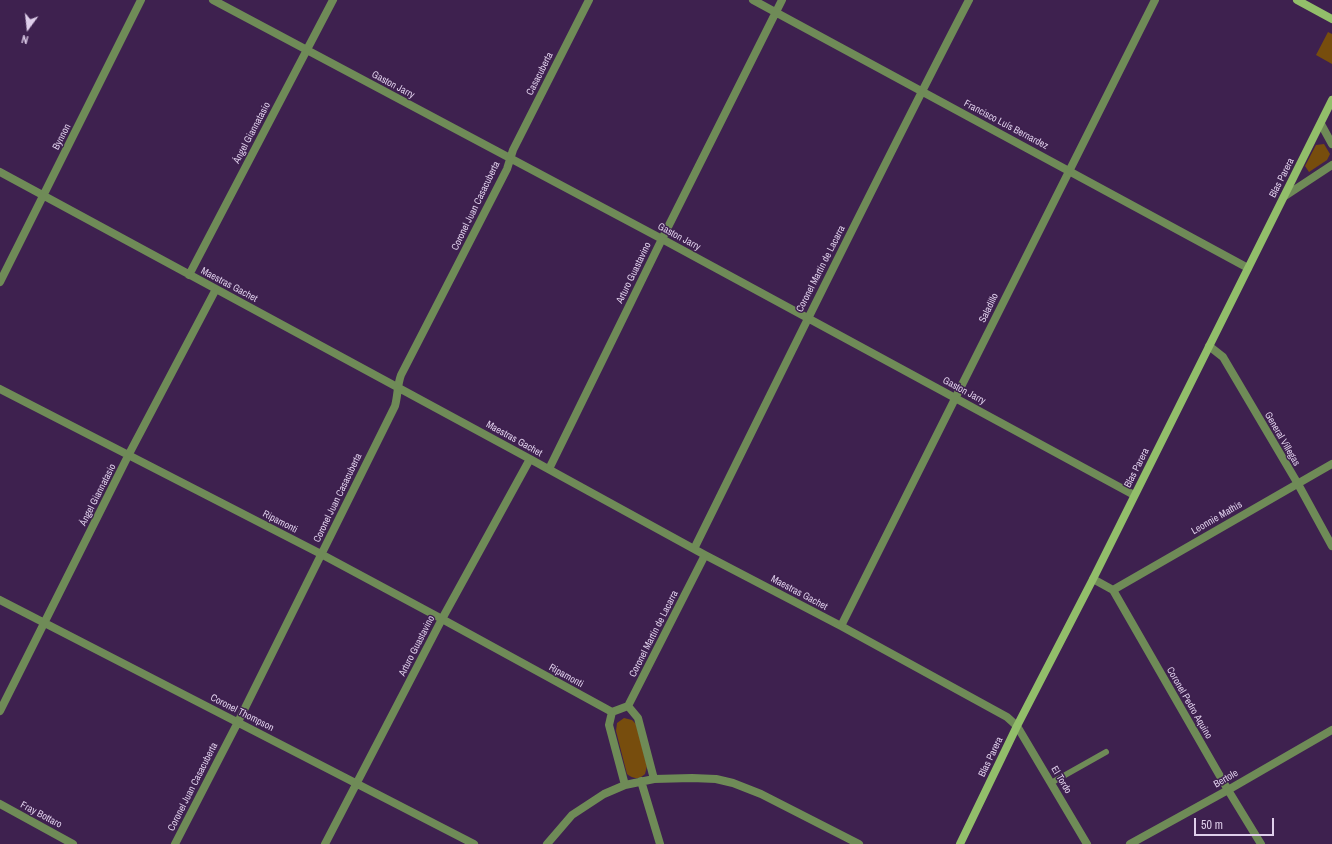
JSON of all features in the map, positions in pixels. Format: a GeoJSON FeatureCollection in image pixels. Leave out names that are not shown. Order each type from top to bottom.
{"type":"FeatureCollection","features":[{"type":"Feature","properties":{"kind":"street","name":"Bynnon"},"geometry":{"type":"LineString","coordinates":[[0,282],[141,0]]}},
{"type":"Feature","properties":{"kind":"street","name":"Gaston Jarry"},"geometry":{"type":"LineString","coordinates":[[213,0],[662,238],[1134,495]]}},
{"type":"Feature","properties":{"kind":"street","name":"Ángel Giannatasio"},"geometry":{"type":"LineString","coordinates":[[189,275],[333,0]]}},
{"type":"Feature","properties":{"kind":"street","name":"Casacuberta"},"geometry":{"type":"LineString","coordinates":[[510,158],[589,0]]}},
{"type":"Feature","properties":{"kind":"street","name":"Francisco Luís Bernardez"},"geometry":{"type":"LineString","coordinates":[[753,0],[1248,268]]}},
{"type":"Feature","properties":{"kind":"street","name":"Arturo Guastavino"},"geometry":{"type":"LineString","coordinates":[[549,469],[662,238],[782,0]]}},
{"type":"Feature","properties":{"kind":"street","name":"Coronel Martín de Lacarra"},"geometry":{"type":"LineString","coordinates":[[694,548],[922,91],[970,0]]}},
{"type":"Feature","properties":{"kind":"street","name":"Saladillo"},"geometry":{"type":"LineString","coordinates":[[841,626],[1155,0]]}},
{"type":"Feature","properties":{"kind":"street"},"geometry":{"type":"LineString","coordinates":[[1297,0],[1332,19]]}},
{"type":"Feature","properties":{"kind":"street","name":"Blas Parera"},"geometry":{"type":"LineString","coordinates":[[960,844],[1332,100]]}},
{"type":"Feature","properties":{"kind":"street"},"geometry":{"type":"LineString","coordinates":[[1320,124],[1332,144]]}},
{"type":"Feature","properties":{"kind":"street","name":"Coronel Juan Casacuberta"},"geometry":{"type":"LineString","coordinates":[[175,844],[238,722],[395,406],[397,399],[397,387],[401,375],[507,169],[510,158]]}},
{"type":"Feature","properties":{"kind":"street"},"geometry":{"type":"LineString","coordinates":[[1285,196],[1332,165]]}},
{"type":"Feature","properties":{"kind":"street","name":"Maestras Gachet"},"geometry":{"type":"LineString","coordinates":[[0,172],[705,555],[841,626],[1007,717],[1018,726]]}},
{"type":"Feature","properties":{"kind":"street","name":"Ángel Giannatasio"},"geometry":{"type":"LineString","coordinates":[[0,711],[129,454],[216,289]]}},
{"type":"Feature","properties":{"kind":"street","name":"General Villegas"},"geometry":{"type":"LineString","coordinates":[[1210,346],[1223,357],[1298,484],[1332,546]]}},
{"type":"Feature","properties":{"kind":"street","name":"Ripamonti"},"geometry":{"type":"LineString","coordinates":[[0,389],[322,554],[442,618],[612,712]]}},
{"type":"Feature","properties":{"kind":"street","name":"Arturo Guastavino"},"geometry":{"type":"LineString","coordinates":[[325,844],[442,618],[530,459]]}},
{"type":"Feature","properties":{"kind":"street","name":"Leonnie Mathis"},"geometry":{"type":"LineString","coordinates":[[1113,590],[1332,464]]}},
{"type":"Feature","properties":{"kind":"street","name":"Coronel Martín de Lacarra"},"geometry":{"type":"LineString","coordinates":[[628,706],[705,555]]}},
{"type":"Feature","properties":{"kind":"street"},"geometry":{"type":"LineString","coordinates":[[1093,579],[1113,590]]}},
{"type":"Feature","properties":{"kind":"street","name":"Coronel Pedro Aquino"},"geometry":{"type":"LineString","coordinates":[[1113,590],[1228,790],[1261,844]]}},
{"type":"Feature","properties":{"kind":"street","name":"Coronel Thompson"},"geometry":{"type":"LineString","coordinates":[[0,600],[474,844]]}},
{"type":"Feature","properties":{"kind":"street"},"geometry":{"type":"LineString","coordinates":[[625,785],[609,726],[612,712],[628,706],[638,718],[654,778]]}},
{"type":"Feature","properties":{"kind":"street","name":"El Tordo"},"geometry":{"type":"LineString","coordinates":[[1018,726],[1087,844]]}},
{"type":"Feature","properties":{"kind":"street","name":"Bertole"},"geometry":{"type":"LineString","coordinates":[[1130,844],[1332,730]]}},
{"type":"Feature","properties":{"kind":"street"},"geometry":{"type":"LineString","coordinates":[[547,844],[572,815],[604,794],[625,785],[654,778],[692,778],[716,779],[733,783],[761,794],[859,844]]}},
{"type":"Feature","properties":{"kind":"street"},"geometry":{"type":"LineString","coordinates":[[641,781],[660,844]]}},
{"type":"Feature","properties":{"kind":"street","name":"Fray Bottaro"},"geometry":{"type":"LineString","coordinates":[[0,804],[73,844]]}},
{"type":"Feature","properties":{"kind":"lane"},"geometry":{"type":"LineString","coordinates":[[1051,783],[1106,752]]}},
{"type":"Feature","properties":{"kind":"shaded area"},"geometry":{"type":"Polygon","coordinates":[[[1328,32],[1332,34],[1332,64],[1316,55],[1328,32]]]}},
{"type":"Feature","properties":{"kind":"shaded area"},"geometry":{"type":"Polygon","coordinates":[[[1324,144],[1330,154],[1327,160],[1309,172],[1305,166],[1316,145],[1324,144]]]}},
{"type":"Feature","properties":{"kind":"shaded area"},"geometry":{"type":"Polygon","coordinates":[[[624,718],[632,720],[636,724],[647,766],[645,774],[638,778],[634,778],[627,774],[616,731],[617,723],[624,718]]]}}]}
